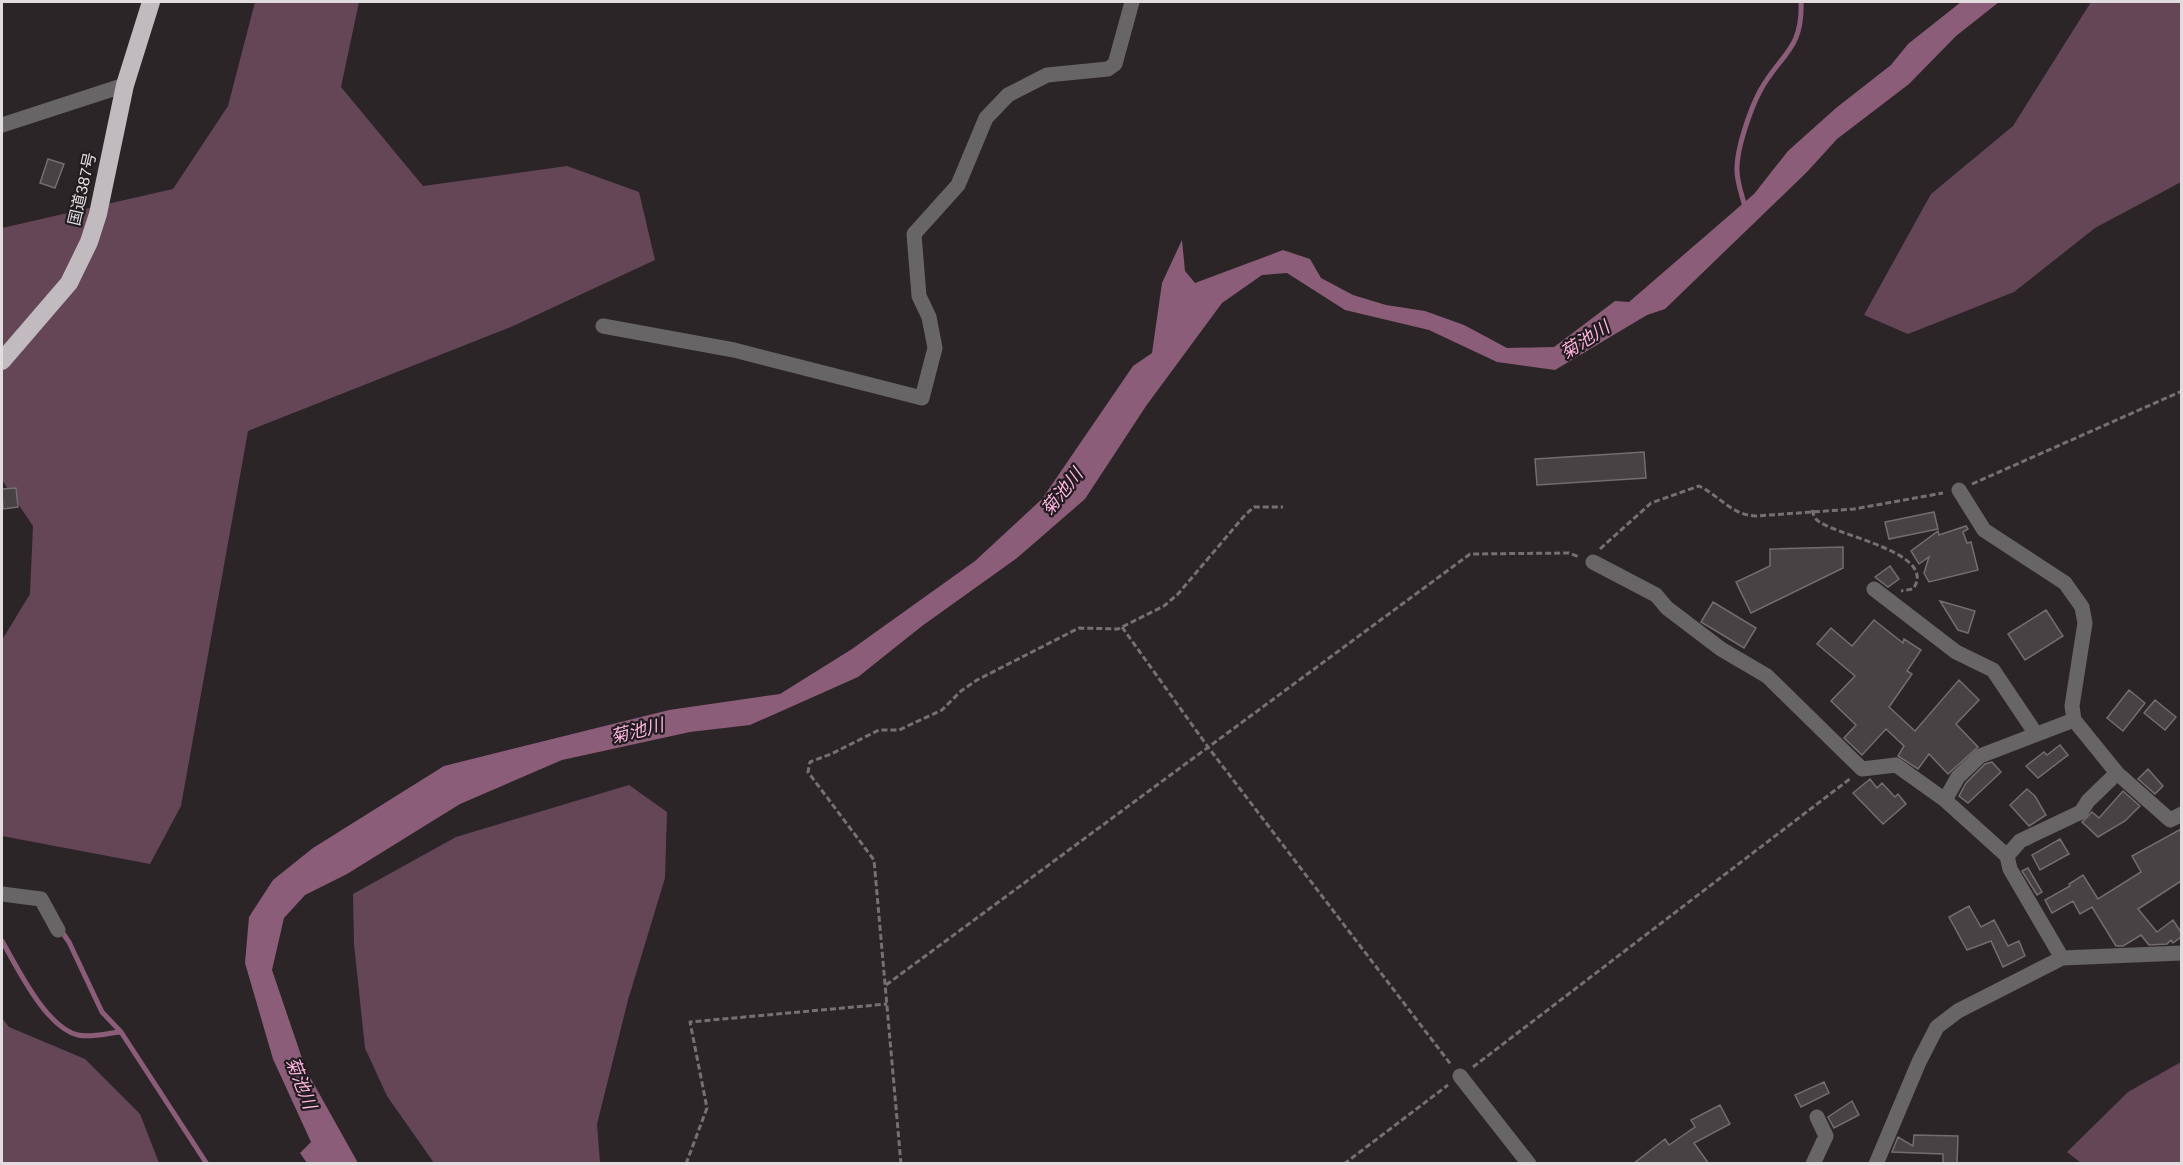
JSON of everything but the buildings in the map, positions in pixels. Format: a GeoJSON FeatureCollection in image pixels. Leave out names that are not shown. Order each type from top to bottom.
{"type":"FeatureCollection","features":[{"type":"Feature","properties":{"kind":"highway","name":"国道387号"},"geometry":{"type":"LineString","coordinates":[[2,361],[69,283],[89,242],[98,214],[124,85],[151,2]]}},
{"type":"Feature","properties":{"kind":"street"},"geometry":{"type":"LineString","coordinates":[[603,326],[734,350],[922,398],[935,348],[929,317],[919,296],[914,234],[958,185],[986,118],[1008,95],[1047,75],[1108,69],[1115,64],[1132,2]]}},
{"type":"Feature","properties":{"kind":"street"},"geometry":{"type":"LineString","coordinates":[[2,125],[124,85]]}},
{"type":"Feature","properties":{"kind":"street"},"geometry":{"type":"LineString","coordinates":[[1959,490],[1984,530],[2065,583],[2082,607],[2085,623],[2072,706],[2074,720],[2116,773],[2170,820],[2181,814]]}},
{"type":"Feature","properties":{"kind":"street"},"geometry":{"type":"LineString","coordinates":[[1593,562],[1656,595],[1667,608],[1721,649],[1767,676],[1862,769],[1896,765],[1944,800],[2007,856],[2010,869],[2062,958]]}},
{"type":"Feature","properties":{"kind":"street"},"geometry":{"type":"LineString","coordinates":[[1874,589],[1956,652],[1993,670],[2036,734]]}},
{"type":"Feature","properties":{"kind":"street"},"geometry":{"type":"LineString","coordinates":[[1944,800],[1958,777],[1980,756],[2074,720]]}},
{"type":"Feature","properties":{"kind":"street"},"geometry":{"type":"LineString","coordinates":[[2007,856],[2020,841],[2081,812],[2088,801],[2116,773]]}},
{"type":"Feature","properties":{"kind":"street"},"geometry":{"type":"LineString","coordinates":[[2,894],[41,899],[58,930]]}},
{"type":"Feature","properties":{"kind":"street"},"geometry":{"type":"LineString","coordinates":[[1876,1164],[1919,1062],[1937,1027],[1958,1011],[2062,958],[2181,953]]}},
{"type":"Feature","properties":{"kind":"street"},"geometry":{"type":"LineString","coordinates":[[1460,1076],[1529,1164]]}},
{"type":"Feature","properties":{"kind":"street"},"geometry":{"type":"LineString","coordinates":[[1813,1164],[1826,1136],[1817,1117]]}},
{"type":"Feature","properties":{"kind":"path"},"geometry":{"type":"LineString","coordinates":[[886,985],[1470,554],[1569,553],[1593,562],[1598,551],[1651,503],[1699,486],[1743,516],[1854,508],[1959,490],[2181,391]]}},
{"type":"Feature","properties":{"kind":"path"},"geometry":{"type":"LineString","coordinates":[[901,1164],[873,860],[808,772],[810,762],[879,730],[899,730],[942,710],[976,680],[1079,628],[1090,627],[1108,631],[1122,627],[1164,606],[1178,594],[1254,507],[1283,507]]}},
{"type":"Feature","properties":{"kind":"path"},"geometry":{"type":"LineString","coordinates":[[1812,510],[1816,519],[1827,526],[1863,538],[1910,563],[1917,575],[1916,584],[1913,589],[1898,592]]}},
{"type":"Feature","properties":{"kind":"path"},"geometry":{"type":"LineString","coordinates":[[1122,627],[1208,747],[1460,1076]]}},
{"type":"Feature","properties":{"kind":"path"},"geometry":{"type":"LineString","coordinates":[[1344,1164],[1862,769]]}},
{"type":"Feature","properties":{"kind":"path"},"geometry":{"type":"LineString","coordinates":[[686,1164],[707,1108],[690,1022],[887,1004]]}},
{"type":"Feature","properties":{"kind":"shaded area"},"geometry":{"type":"Polygon","coordinates":[[[255,2],[359,2],[341,87],[423,186],[567,166],[639,192],[655,260],[513,326],[248,431],[181,806],[150,864],[2,836],[2,640],[30,594],[33,526],[2,480],[2,228],[173,189],[228,106],[255,2]]]}},
{"type":"Feature","properties":{"kind":"shaded area"},"geometry":{"type":"Polygon","coordinates":[[[2091,2],[2181,2],[2181,182],[2095,228],[2014,292],[1908,334],[1864,315],[1931,194],[2013,126],[2091,2]]]}},
{"type":"Feature","properties":{"kind":"shaded area"},"geometry":{"type":"Polygon","coordinates":[[[629,785],[667,812],[665,878],[628,1000],[597,1124],[600,1163],[434,1163],[387,1096],[365,1048],[354,944],[353,894],[456,837],[629,785]]]}},
{"type":"Feature","properties":{"kind":"shaded area"},"geometry":{"type":"Polygon","coordinates":[[[2,1018],[9,1027],[85,1059],[140,1114],[159,1163],[2,1163],[2,1018]]]}},
{"type":"Feature","properties":{"kind":"shaded area"},"geometry":{"type":"Polygon","coordinates":[[[2181,1062],[2181,1163],[2081,1163],[2067,1152],[2128,1092],[2181,1062]]]}},
{"type":"Feature","properties":{"kind":"water","name":"菊池川"},"geometry":{"type":"Polygon","coordinates":[[[1961,2],[1999,2],[1956,36],[1909,84],[1837,139],[1807,172],[1665,309],[1647,315],[1555,370],[1497,362],[1429,330],[1345,310],[1287,273],[1262,275],[1222,303],[1146,406],[1085,499],[1017,558],[922,626],[858,677],[750,725],[690,732],[562,760],[460,804],[347,874],[305,895],[284,918],[272,970],[306,1070],[358,1163],[307,1163],[300,1153],[311,1142],[273,1059],[245,963],[249,917],[273,880],[313,848],[444,766],[669,710],[780,694],[852,649],[975,561],[1042,499],[1133,366],[1152,353],[1162,283],[1182,240],[1185,271],[1195,283],[1283,250],[1310,259],[1321,278],[1353,295],[1386,305],[1425,311],[1464,325],[1507,348],[1554,347],[1615,301],[1629,302],[1754,194],[1788,151],[1836,108],[1891,65],[1908,44],[1961,2]]]}},
{"type":"Feature","properties":{"kind":"waterway"},"geometry":{"type":"LineString","coordinates":[[1745,207],[1737,175],[1741,141],[1760,91],[1794,41],[1801,18],[1801,2]]}},
{"type":"Feature","properties":{"kind":"waterway"},"geometry":{"type":"LineString","coordinates":[[60,929],[69,942],[102,1012],[121,1032],[207,1164]]}},
{"type":"Feature","properties":{"kind":"waterway"},"geometry":{"type":"LineString","coordinates":[[2,941],[44,1009],[66,1030],[83,1036],[121,1032]]}}]}
